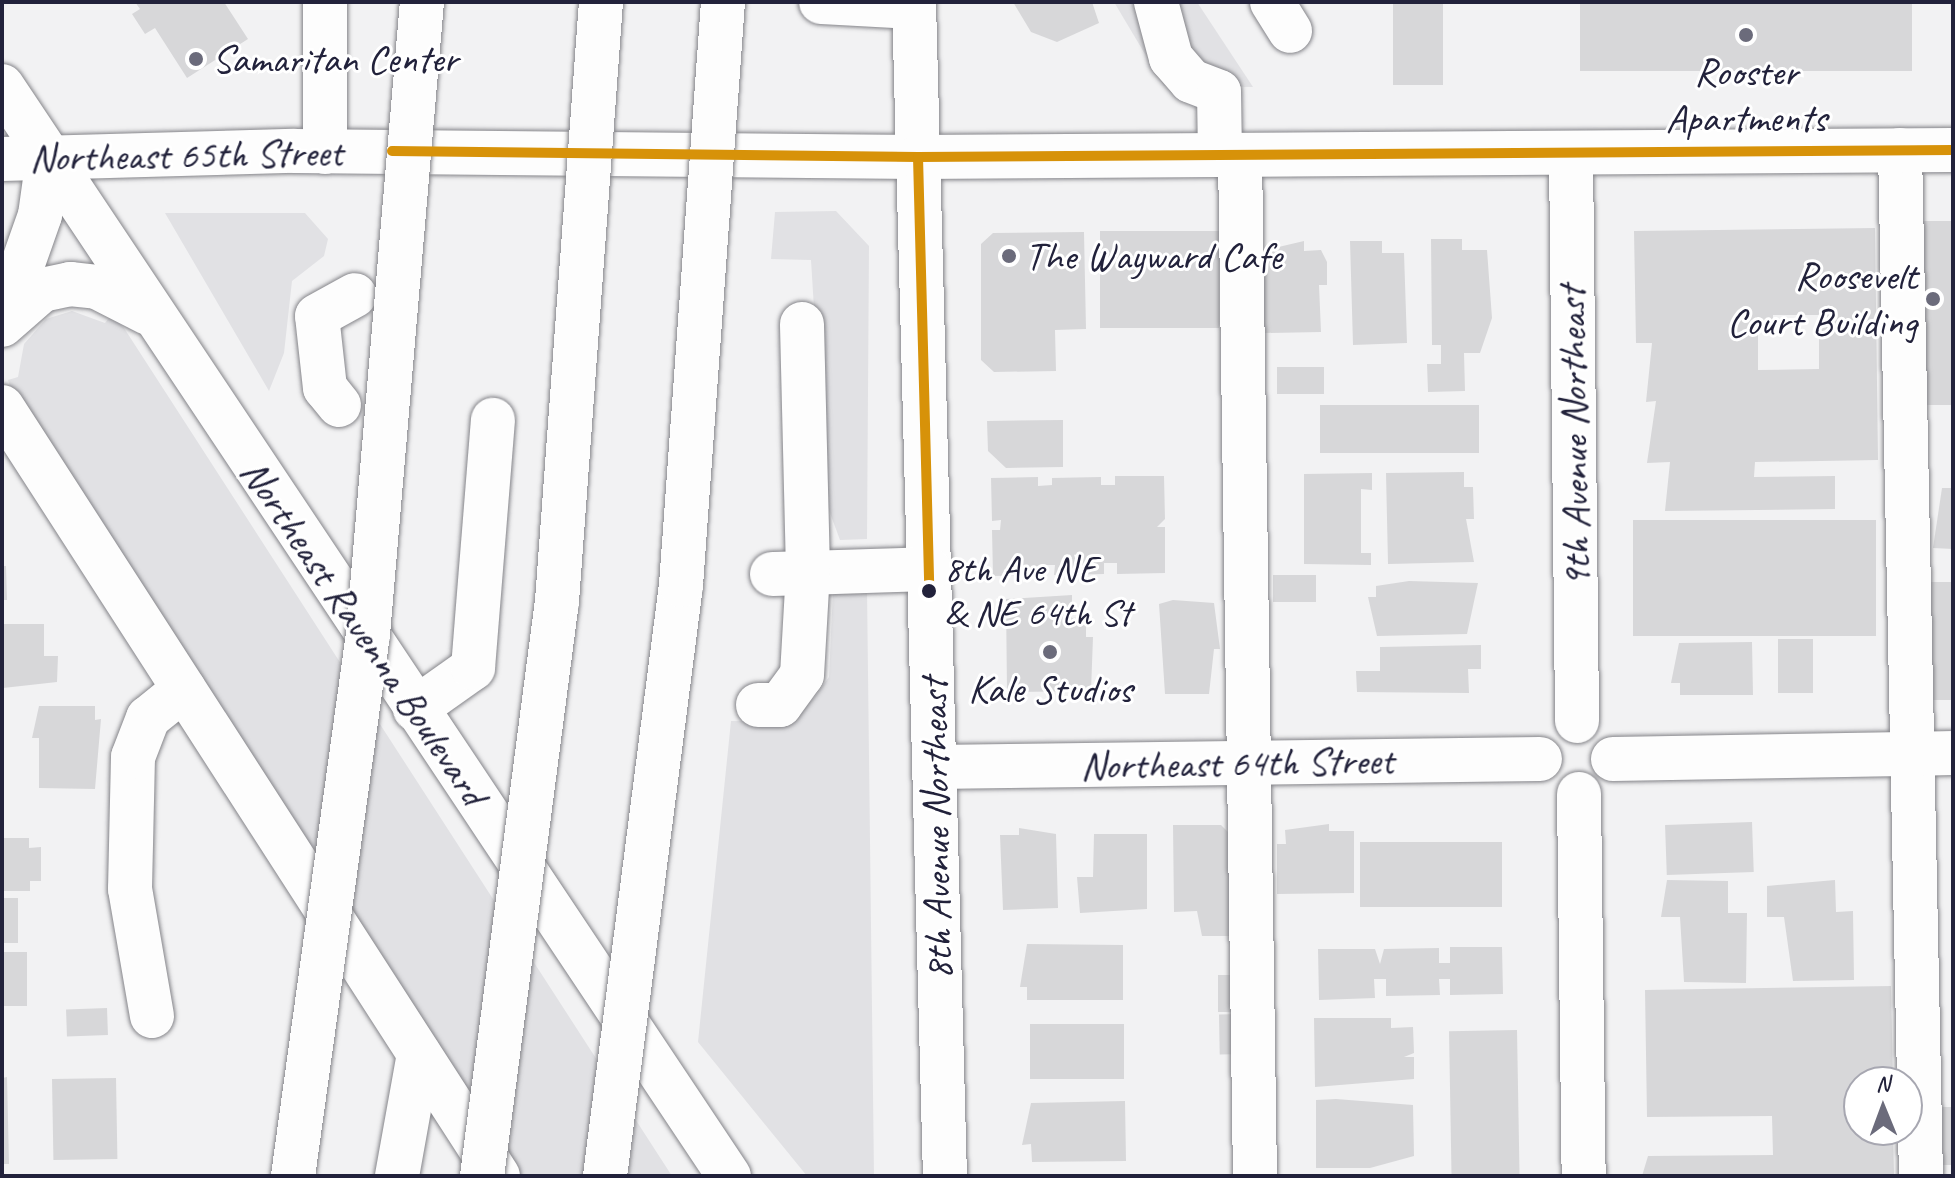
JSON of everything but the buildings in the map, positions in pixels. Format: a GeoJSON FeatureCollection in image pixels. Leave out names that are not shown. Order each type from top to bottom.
{"type":"FeatureCollection","features":[{"type":"Feature","properties":{"kind":"main road"},"geometry":{"type":"LineString","coordinates":[[325,2],[325,152]]}},
{"type":"Feature","properties":{"kind":"main road"},"geometry":{"type":"LineString","coordinates":[[293,1176],[369,618],[422,2]]}},
{"type":"Feature","properties":{"kind":"main road"},"geometry":{"type":"LineString","coordinates":[[482,1176],[557,601],[601,2]]}},
{"type":"Feature","properties":{"kind":"main road"},"geometry":{"type":"LineString","coordinates":[[605,1176],[681,585],[723,2]]}},
{"type":"Feature","properties":{"kind":"main road"},"geometry":{"type":"LineString","coordinates":[[1156,2],[1171,58],[1191,81],[1219,92],[1230,155],[1248,763],[1255,1176]]}},
{"type":"Feature","properties":{"kind":"main road"},"geometry":{"type":"LineString","coordinates":[[821,4],[914,5]]}},
{"type":"Feature","properties":{"kind":"main road","name":"8th Avenue Northeast"},"geometry":{"type":"LineString","coordinates":[[914,5],[945,1176]]}},
{"type":"Feature","properties":{"kind":"main road","name":"Northeast Ravenna Boulevard"},"geometry":{"type":"LineString","coordinates":[[2,86],[150,314],[729,1176]]}},
{"type":"Feature","properties":{"kind":"main road"},"geometry":{"type":"LineString","coordinates":[[1900,150],[1934,754],[1921,1176]]}},
{"type":"Feature","properties":{"kind":"main road","name":"Northeast 65th Street"},"geometry":{"type":"LineString","coordinates":[[2,159],[325,152],[918,157],[1953,150]]}},
{"type":"Feature","properties":{"kind":"main road","name":"9th Avenue Northeast"},"geometry":{"type":"LineString","coordinates":[[1571,153],[1577,721]]}},
{"type":"Feature","properties":{"kind":"main road"},"geometry":{"type":"LineString","coordinates":[[2,324],[40,215],[48,158]]}},
{"type":"Feature","properties":{"kind":"main road"},"geometry":{"type":"LineString","coordinates":[[2,324],[42,290],[70,284],[97,287],[150,314]]}},
{"type":"Feature","properties":{"kind":"main road"},"geometry":{"type":"LineString","coordinates":[[339,405],[325,388],[317,316],[355,295]]}},
{"type":"Feature","properties":{"kind":"main road"},"geometry":{"type":"LineString","coordinates":[[758,705],[780,705],[802,675],[790,573],[789,450],[802,324]]}},
{"type":"Feature","properties":{"kind":"main road"},"geometry":{"type":"LineString","coordinates":[[2,407],[498,1176]]}},
{"type":"Feature","properties":{"kind":"main road"},"geometry":{"type":"LineString","coordinates":[[415,709],[473,668],[493,420]]}},
{"type":"Feature","properties":{"kind":"main road"},"geometry":{"type":"LineString","coordinates":[[790,573],[929,569]]}},
{"type":"Feature","properties":{"kind":"main road"},"geometry":{"type":"LineString","coordinates":[[152,1016],[130,889],[133,757],[148,718],[184,689]]}},
{"type":"Feature","properties":{"kind":"main road"},"geometry":{"type":"LineString","coordinates":[[1577,721],[1603,732],[1613,759],[1602,784],[1579,794],[1554,787],[1540,759],[1551,731],[1577,721]]}},
{"type":"Feature","properties":{"kind":"main road"},"geometry":{"type":"LineString","coordinates":[[1613,759],[1934,754]]}},
{"type":"Feature","properties":{"kind":"main road","name":"Northeast 64th Street"},"geometry":{"type":"LineString","coordinates":[[934,767],[1540,759]]}},
{"type":"Feature","properties":{"kind":"main road"},"geometry":{"type":"LineString","coordinates":[[1579,794],[1584,1176]]}},
{"type":"Feature","properties":{"kind":"main road"},"geometry":{"type":"LineString","coordinates":[[397,1176],[419,1054]]}},
{"type":"Feature","properties":{"kind":"shaded area"},"geometry":{"type":"Polygon","coordinates":[[[1114,2],[1197,2],[1253,87],[1164,86],[1114,2]]]}},
{"type":"Feature","properties":{"kind":"shaded area"},"geometry":{"type":"Polygon","coordinates":[[[836,211],[869,246],[867,539],[840,540],[826,502],[811,260],[771,259],[775,212],[836,211]]]}},
{"type":"Feature","properties":{"kind":"shaded area"},"geometry":{"type":"Polygon","coordinates":[[[165,213],[305,213],[328,239],[324,256],[292,281],[284,353],[269,391],[165,213]]]}},
{"type":"Feature","properties":{"kind":"shaded area"},"geometry":{"type":"Polygon","coordinates":[[[72,311],[105,323],[111,315],[124,328],[672,1176],[518,1176],[13,396],[8,380],[18,377],[24,344],[46,319],[72,311]]]}},
{"type":"Feature","properties":{"kind":"shaded area"},"geometry":{"type":"Polygon","coordinates":[[[867,589],[874,1176],[807,1176],[698,1042],[731,721],[788,722],[814,698],[829,677],[833,591],[867,589]]]}},
{"type":"Feature","properties":{"kind":"transit line"},"geometry":{"type":"LineString","coordinates":[[392,151],[918,157],[1953,150]]}},
{"type":"Feature","properties":{"kind":"transit line"},"geometry":{"type":"LineString","coordinates":[[918,157],[929,591]]}},
{"type":"Feature","properties":{"kind":"place","name":"Rooster Apartments"},"geometry":{"type":"Point","coordinates":[1746,35]}},
{"type":"Feature","properties":{"kind":"place","name":"Samaritan Center"},"geometry":{"type":"Point","coordinates":[196,59]}},
{"type":"Feature","properties":{"kind":"place","name":"The Wayward Cafe"},"geometry":{"type":"Point","coordinates":[1009,256]}},
{"type":"Feature","properties":{"kind":"place","name":"Roosevelt Court Building"},"geometry":{"type":"Point","coordinates":[1933,299]}},
{"type":"Feature","properties":{"kind":"place","name":"8th Ave NE & NE 64th St"},"geometry":{"type":"Point","coordinates":[929,591]}},
{"type":"Feature","properties":{"kind":"place","name":"Kale Studios"},"geometry":{"type":"Point","coordinates":[1050,652]}}]}
